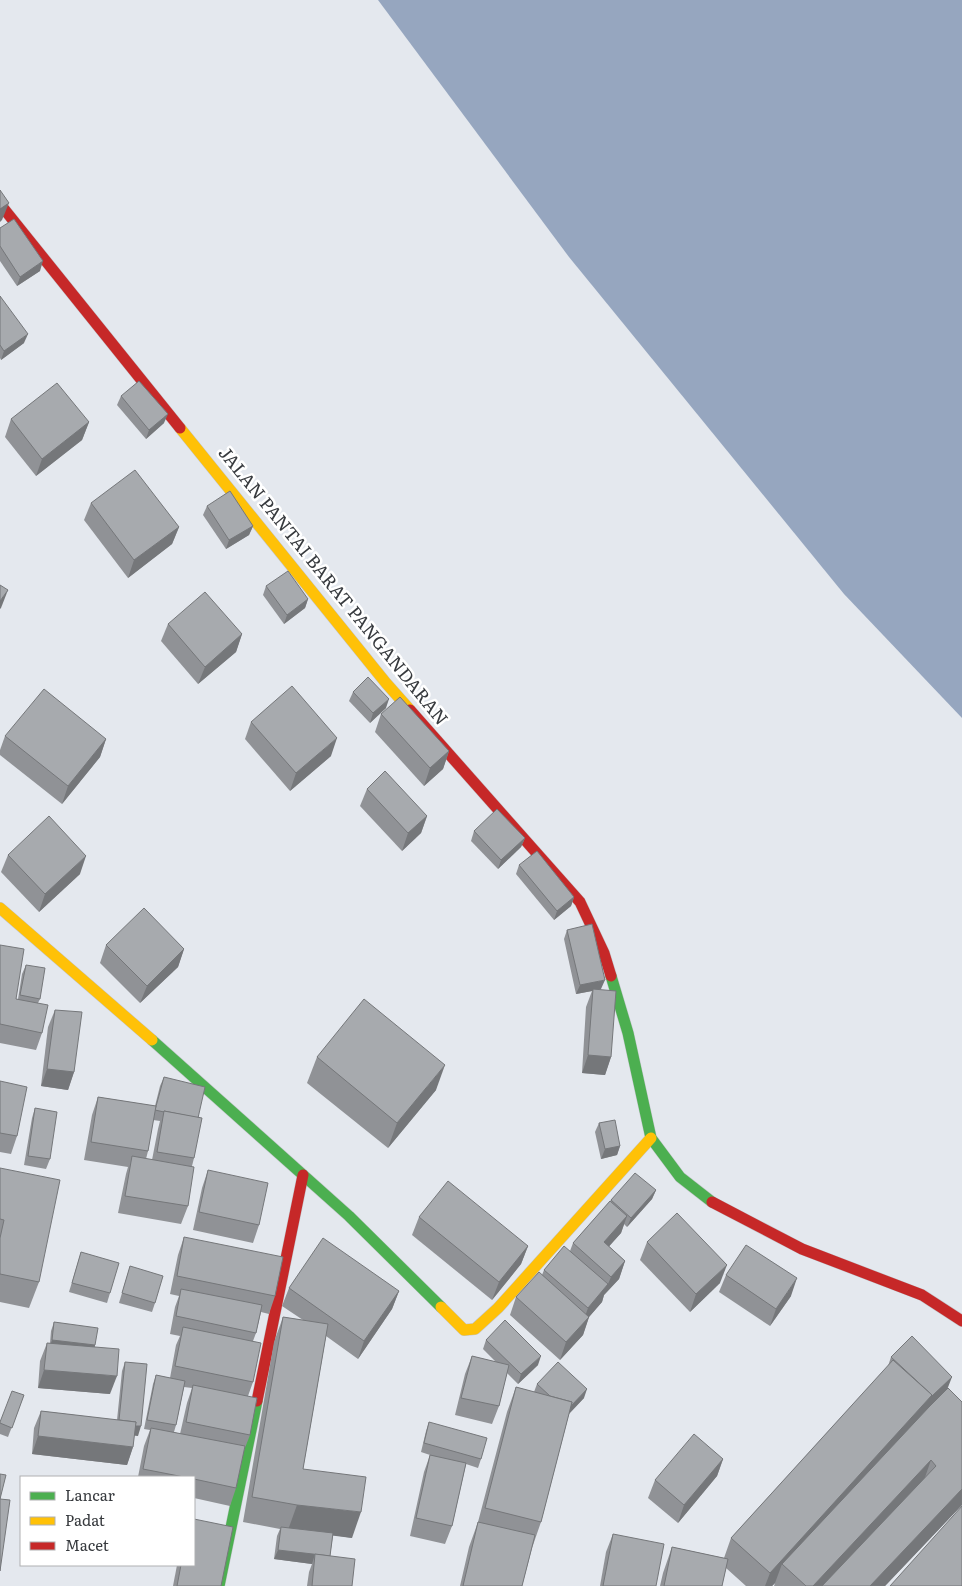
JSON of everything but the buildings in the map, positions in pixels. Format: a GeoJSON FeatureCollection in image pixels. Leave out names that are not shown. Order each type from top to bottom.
{"type":"FeatureCollection","features":[{"type":"Feature","properties":{"kind":"street","name":"JALAN PANTAI BARAT PANGANDARAN"},"geometry":{"type":"LineString","coordinates":[[0,204],[386,683],[580,902],[604,953],[626,1024],[651,1138],[680,1177],[708,1200],[802,1249],[922,1295],[962,1321]]}},
{"type":"Feature","properties":{"kind":"street"},"geometry":{"type":"LineString","coordinates":[[0,908],[349,1216],[464,1330],[475,1329],[498,1308],[651,1138]]}},
{"type":"Feature","properties":{"kind":"street"},"geometry":{"type":"LineString","coordinates":[[220,1586],[303,1175]]}},
{"type":"Feature","properties":{"kind":"water"},"geometry":{"type":"Polygon","coordinates":[[[378,0],[962,0],[962,718],[844,594],[569,257],[378,0]]]}},
{"type":"Feature","properties":{"kind":"traffic: fast"},"geometry":{"type":"LineString","coordinates":[[611,976],[628,1033],[651,1138],[680,1177],[712,1202]]}},
{"type":"Feature","properties":{"kind":"traffic: fast"},"geometry":{"type":"LineString","coordinates":[[152,1040],[349,1216],[441,1307]]}},
{"type":"Feature","properties":{"kind":"traffic: fast"},"geometry":{"type":"LineString","coordinates":[[219,1586],[257,1401]]}},
{"type":"Feature","properties":{"kind":"traffic: slow"},"geometry":{"type":"LineString","coordinates":[[180,428],[386,683],[410,710]]}},
{"type":"Feature","properties":{"kind":"traffic: slow"},"geometry":{"type":"LineString","coordinates":[[0,908],[152,1040]]}},
{"type":"Feature","properties":{"kind":"traffic: slow"},"geometry":{"type":"LineString","coordinates":[[441,1307],[464,1330],[475,1329],[498,1308],[651,1138]]}},
{"type":"Feature","properties":{"kind":"traffic: jam"},"geometry":{"type":"LineString","coordinates":[[0,204],[180,428]]}},
{"type":"Feature","properties":{"kind":"traffic: jam"},"geometry":{"type":"LineString","coordinates":[[410,710],[580,902],[604,953],[611,976]]}},
{"type":"Feature","properties":{"kind":"traffic: jam"},"geometry":{"type":"LineString","coordinates":[[257,1401],[303,1175]]}},
{"type":"Feature","properties":{"kind":"traffic: jam"},"geometry":{"type":"LineString","coordinates":[[712,1202],[802,1249],[922,1295],[962,1321]]}}]}
